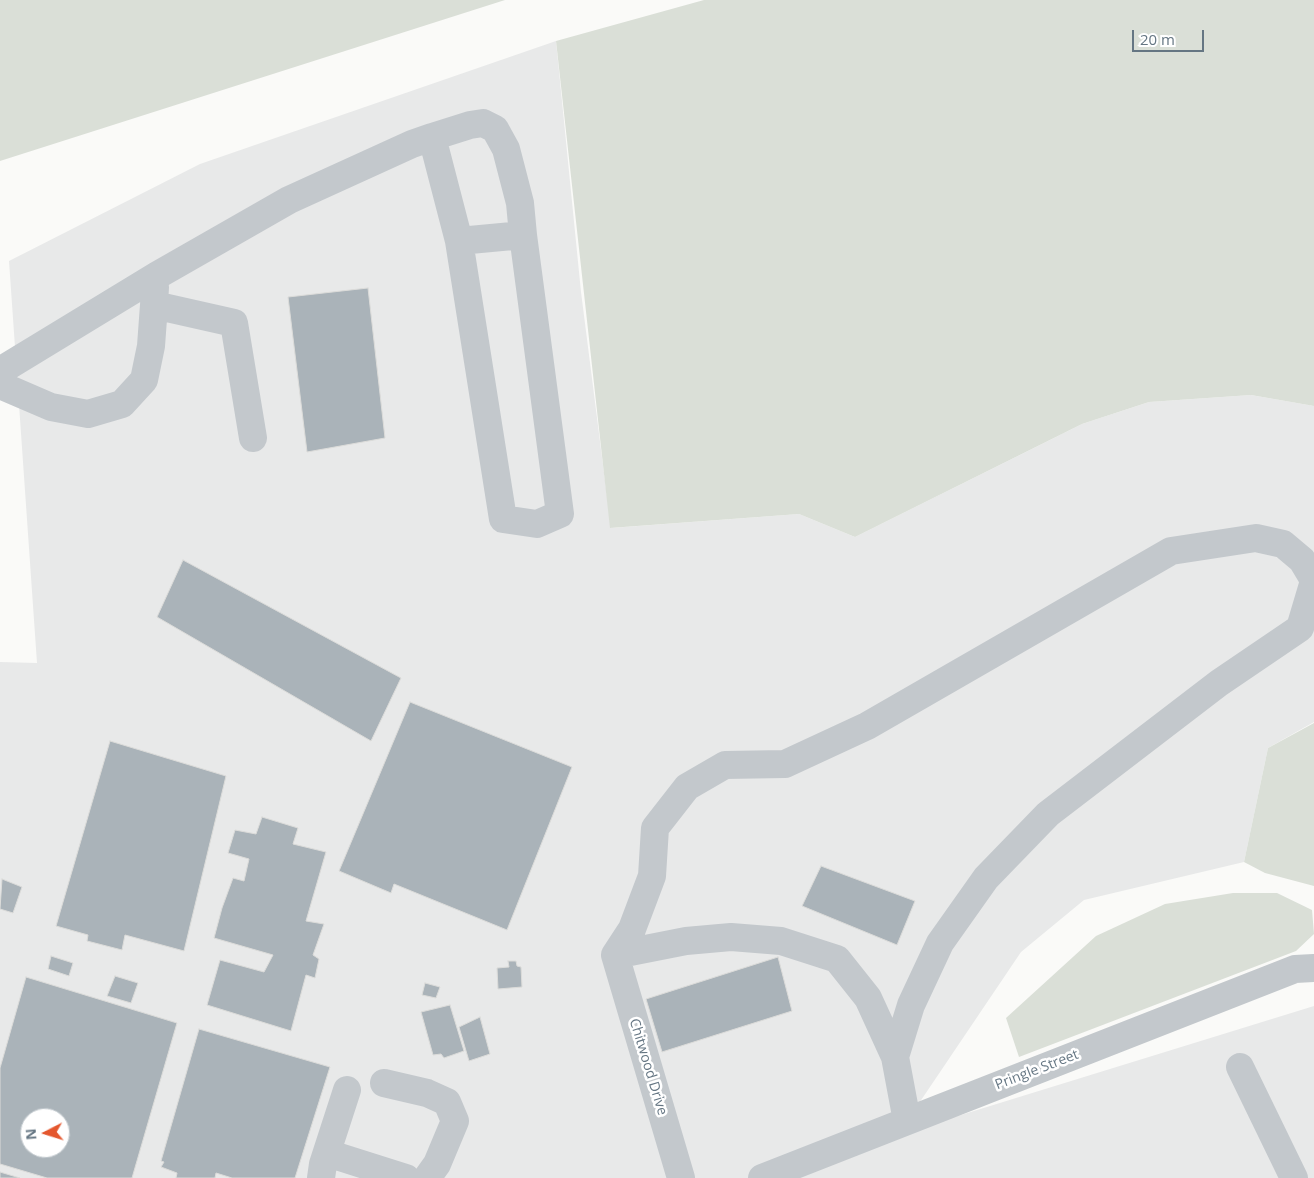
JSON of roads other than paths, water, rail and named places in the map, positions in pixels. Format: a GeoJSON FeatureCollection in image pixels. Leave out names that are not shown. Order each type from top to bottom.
{"type":"FeatureCollection","features":[{"type":"Feature","properties":{"kind":"street"},"geometry":{"type":"LineString","coordinates":[[0,371],[156,276],[289,200],[412,144],[432,137],[470,125],[483,123],[495,129],[506,149],[520,203],[560,514],[537,524],[503,519],[459,241],[432,137]]}},
{"type":"Feature","properties":{"kind":"street"},"geometry":{"type":"LineString","coordinates":[[459,241],[523,235]]}},
{"type":"Feature","properties":{"kind":"street"},"geometry":{"type":"LineString","coordinates":[[0,385],[51,407],[88,414],[122,404],[144,380],[151,346],[156,276]]}},
{"type":"Feature","properties":{"kind":"street"},"geometry":{"type":"LineString","coordinates":[[154,305],[234,323],[253,438]]}},
{"type":"Feature","properties":{"kind":"street"},"geometry":{"type":"LineString","coordinates":[[615,955],[632,929],[652,876],[655,828],[687,787],[725,765],[785,764],[867,726],[1171,551],[1256,538],[1284,544],[1302,560],[1314,580],[1300,628],[1220,683],[1048,814],[986,878],[940,943],[911,1005],[895,1057]]}},
{"type":"Feature","properties":{"kind":"street"},"geometry":{"type":"LineString","coordinates":[[615,955],[686,941],[731,937],[781,941],[838,959],[868,998],[895,1057],[907,1121]]}},
{"type":"Feature","properties":{"kind":"street","name":"Chitwood Drive"},"geometry":{"type":"LineString","coordinates":[[615,955],[681,1178]]}},
{"type":"Feature","properties":{"kind":"street","name":"Pringle Street"},"geometry":{"type":"LineString","coordinates":[[762,1178],[792,1173],[907,1121],[1295,969],[1314,968]]}},
{"type":"Feature","properties":{"kind":"street"},"geometry":{"type":"LineString","coordinates":[[1240,1067],[1294,1178]]}},
{"type":"Feature","properties":{"kind":"street"},"geometry":{"type":"LineString","coordinates":[[384,1083],[427,1093],[447,1102],[455,1121],[437,1164],[427,1178]]}},
{"type":"Feature","properties":{"kind":"street"},"geometry":{"type":"LineString","coordinates":[[346,1090],[324,1165],[406,1178]]}}]}
